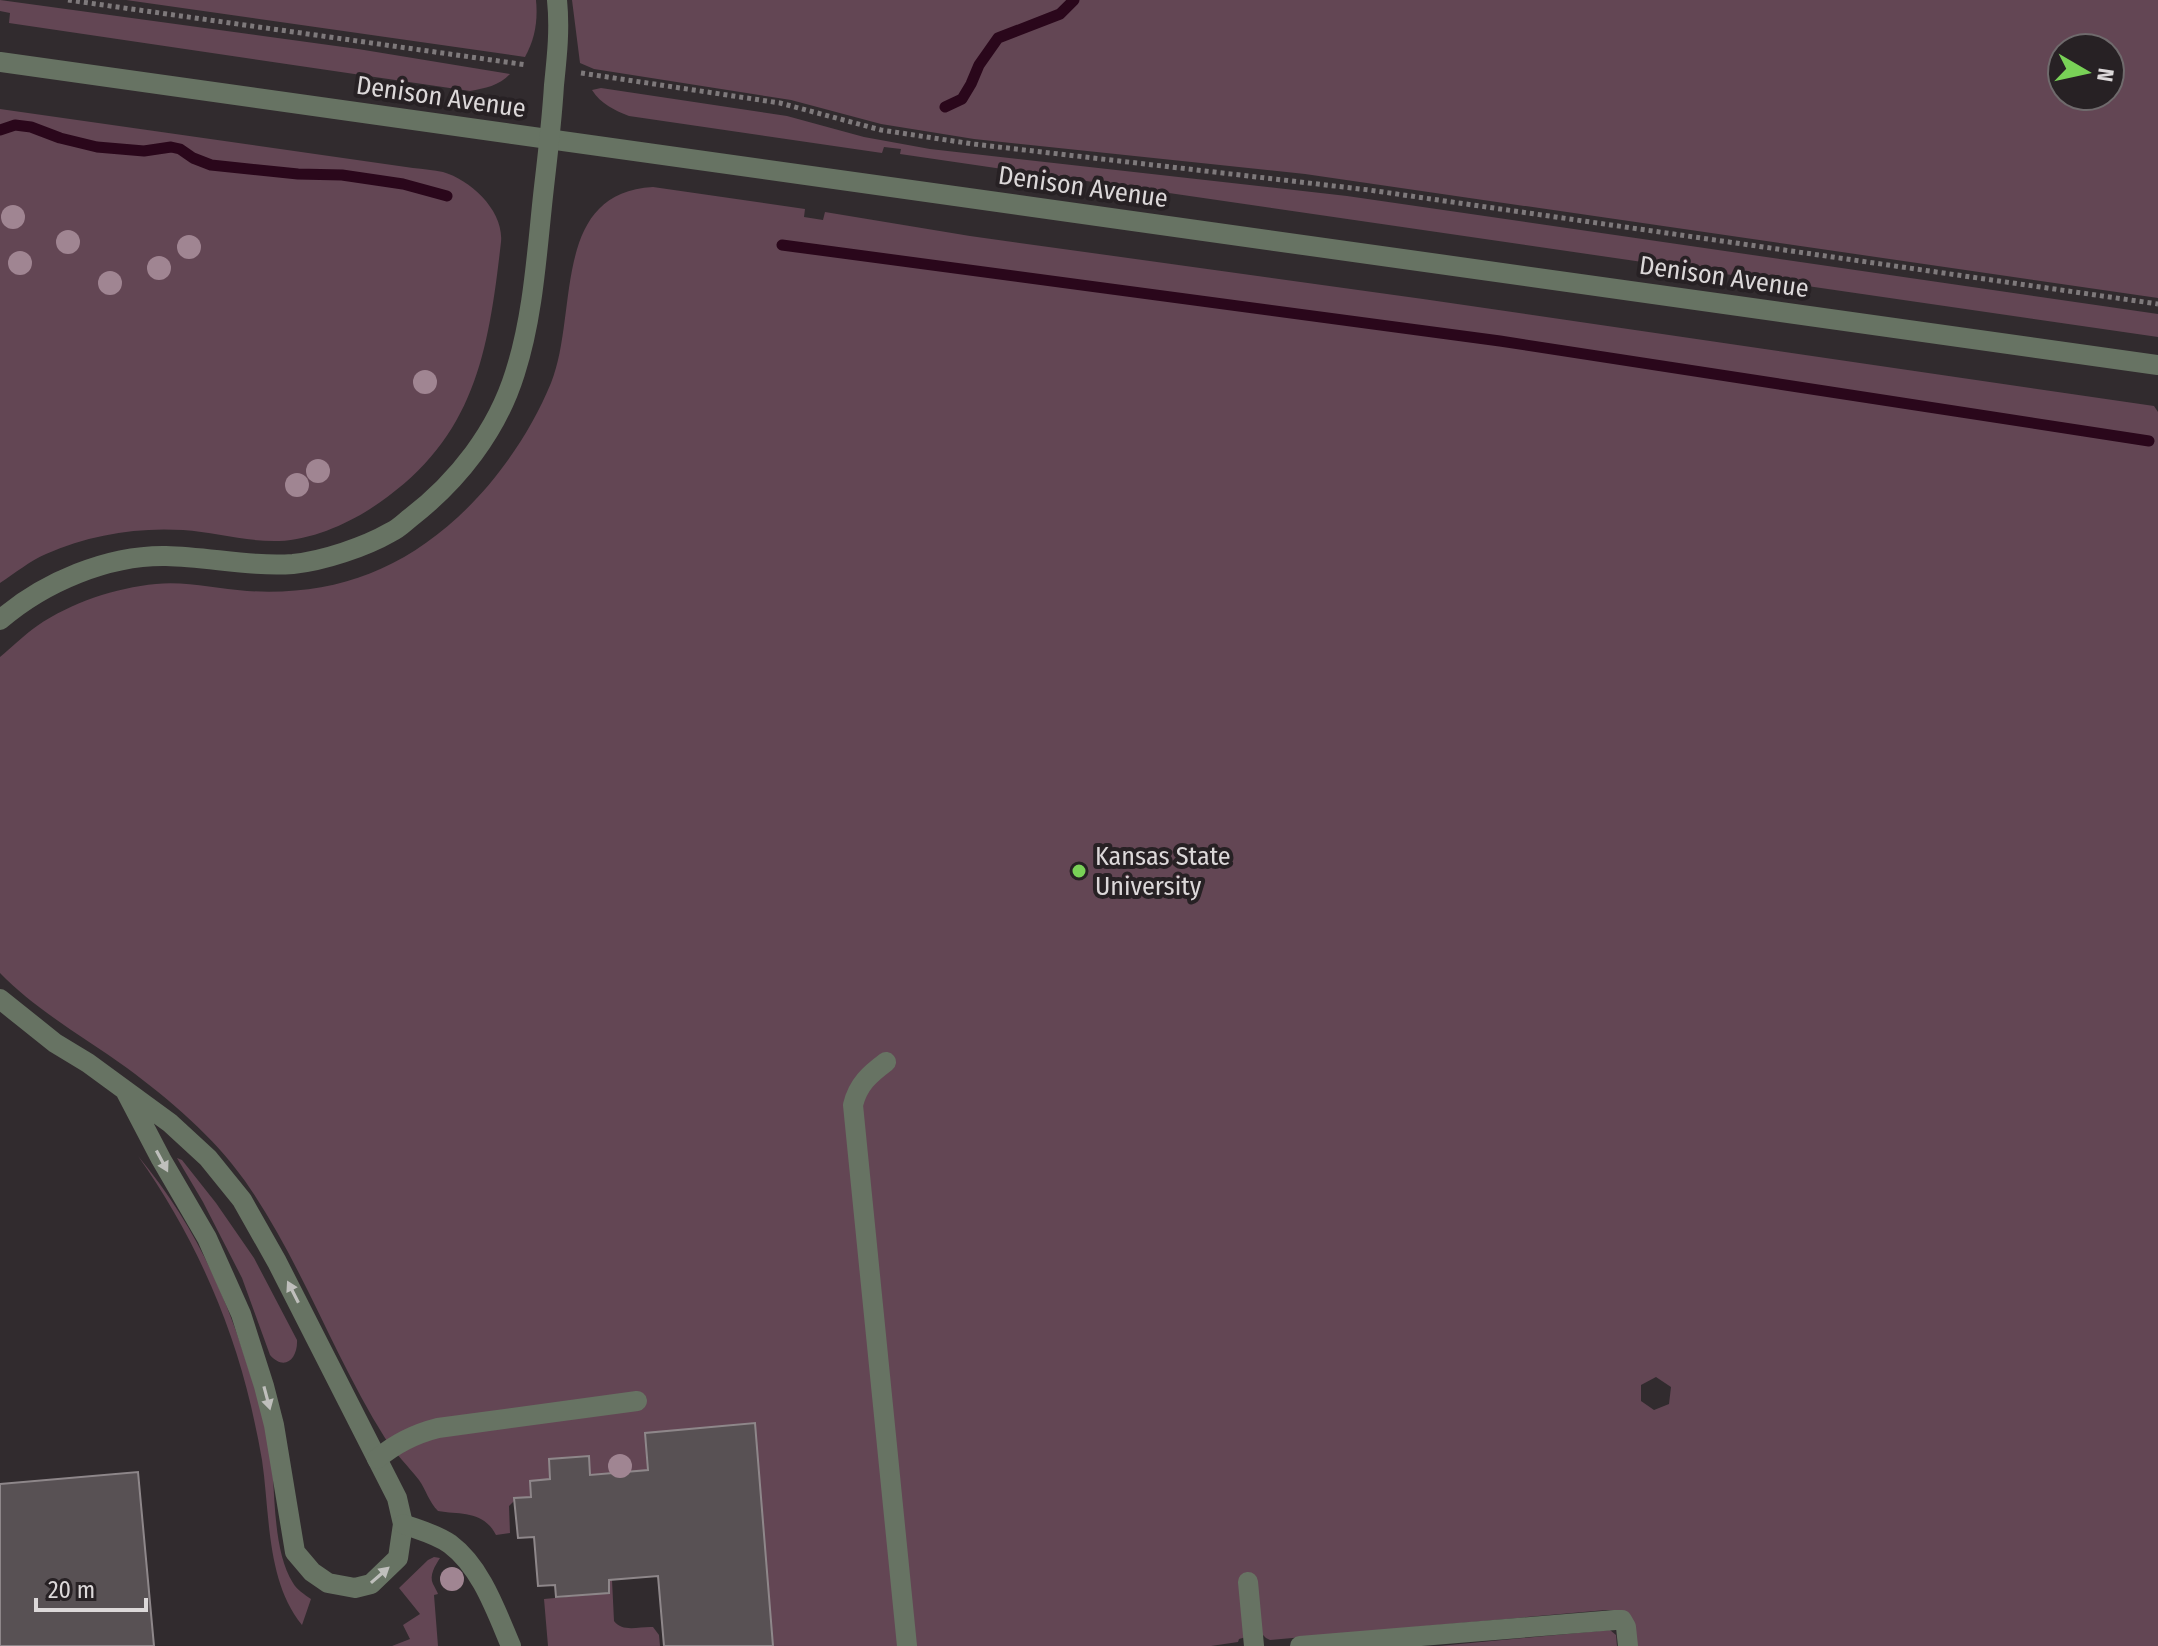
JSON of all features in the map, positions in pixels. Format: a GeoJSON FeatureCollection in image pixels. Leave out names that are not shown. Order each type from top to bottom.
{"type":"FeatureCollection","features":[{"type":"Feature","properties":{"kind":"street"},"geometry":{"type":"LineString","coordinates":[[0,620],[40,593],[81,573],[123,559],[164,556],[256,564],[296,564],[342,553],[392,532],[435,498],[472,456],[496,418],[515,373],[527,323],[550,138],[558,48],[557,0]]}},
{"type":"Feature","properties":{"kind":"street","name":"Denison Avenue"},"geometry":{"type":"LineString","coordinates":[[0,62],[2158,365]]}},
{"type":"Feature","properties":{"kind":"street"},"geometry":{"type":"LineString","coordinates":[[0,999],[55,1043],[88,1063],[170,1123],[208,1158],[242,1200],[277,1262],[397,1498],[403,1524],[398,1558],[371,1584],[355,1588],[328,1583],[312,1572],[295,1552],[274,1425],[241,1314],[207,1238],[126,1092]]}},
{"type":"Feature","properties":{"kind":"street"},"geometry":{"type":"LineString","coordinates":[[886,1062],[860,1085],[853,1105],[907,1646]]}},
{"type":"Feature","properties":{"kind":"street"},"geometry":{"type":"LineString","coordinates":[[377,1459],[410,1436],[438,1428],[637,1401]]}},
{"type":"Feature","properties":{"kind":"street"},"geometry":{"type":"LineString","coordinates":[[403,1524],[436,1536],[452,1545],[464,1558],[494,1605],[511,1646]]}},
{"type":"Feature","properties":{"kind":"street"},"geometry":{"type":"LineString","coordinates":[[1248,1582],[1254,1646]]}},
{"type":"Feature","properties":{"kind":"street"},"geometry":{"type":"LineString","coordinates":[[1300,1646],[1622,1620],[1628,1646]]}},
{"type":"Feature","properties":{"kind":"path"},"geometry":{"type":"LineString","coordinates":[[68,0],[520,64]]}},
{"type":"Feature","properties":{"kind":"path"},"geometry":{"type":"LineString","coordinates":[[581,73],[780,103],[881,130],[973,144],[1369,190],[2158,304]]}},
{"type":"Feature","properties":{"kind":"shaded area"},"geometry":{"type":"Polygon","coordinates":[[[0,0],[358,49],[510,74],[496,84],[470,91],[9,23],[10,13],[0,11],[0,0]]]}},
{"type":"Feature","properties":{"kind":"shaded area"},"geometry":{"type":"Polygon","coordinates":[[[126,0],[536,0],[537,15],[525,57],[126,0]]]}},
{"type":"Feature","properties":{"kind":"shaded area"},"geometry":{"type":"Polygon","coordinates":[[[572,0],[2158,0],[2158,298],[1305,174],[974,139],[881,124],[791,100],[594,69],[580,63],[572,0]]]}},
{"type":"Feature","properties":{"kind":"shaded area"},"geometry":{"type":"Polygon","coordinates":[[[601,88],[787,116],[864,137],[930,149],[1347,196],[2158,314],[2158,337],[900,154],[901,149],[884,147],[882,153],[629,116],[608,106],[592,90],[601,88]]]}},
{"type":"Feature","properties":{"kind":"shaded area"},"geometry":{"type":"Polygon","coordinates":[[[0,109],[443,172],[474,189],[491,208],[501,230],[490,322],[470,393],[454,425],[433,455],[405,483],[370,509],[315,535],[279,541],[183,530],[113,534],[46,554],[0,583],[0,109]]]}},
{"type":"Feature","properties":{"kind":"shaded area","name":"Kansas State University"},"geometry":{"type":"Polygon","coordinates":[[[653,187],[805,209],[804,217],[823,220],[825,212],[970,236],[2154,406],[2158,412],[2158,1646],[1636,1646],[1620,1611],[1606,1610],[1270,1640],[1263,1635],[1253,1635],[1238,1642],[1211,1646],[773,1646],[754,1423],[645,1433],[648,1470],[629,1472],[627,1461],[617,1459],[611,1465],[611,1474],[590,1475],[589,1456],[549,1459],[550,1479],[530,1481],[531,1497],[515,1500],[509,1506],[510,1533],[496,1535],[478,1517],[438,1511],[419,1480],[385,1438],[366,1406],[283,1243],[233,1165],[205,1134],[159,1093],[45,1012],[0,973],[0,657],[50,617],[110,593],[168,583],[277,592],[334,585],[386,566],[435,536],[486,488],[534,420],[551,383],[559,355],[574,261],[583,233],[598,210],[620,194],[653,187]],[[1656,1377],[1641,1385],[1641,1401],[1654,1410],[1669,1404],[1671,1387],[1656,1377]]]}},
{"type":"Feature","properties":{"kind":"shaded area"},"geometry":{"type":"Polygon","coordinates":[[[138,1156],[175,1205],[190,1231],[217,1284],[239,1340],[268,1428],[277,1529],[285,1567],[293,1583],[311,1599],[302,1625],[290,1607],[276,1567],[260,1446],[232,1340],[192,1244],[138,1156]]]}},
{"type":"Feature","properties":{"kind":"shaded area"},"geometry":{"type":"Polygon","coordinates":[[[177,1158],[182,1160],[216,1203],[254,1258],[297,1340],[290,1361],[281,1362],[270,1355],[242,1278],[177,1158]]]}},
{"type":"Feature","properties":{"kind":"shaded area"},"geometry":{"type":"Polygon","coordinates":[[[434,1557],[440,1558],[432,1577],[438,1594],[434,1595],[438,1646],[392,1646],[410,1639],[403,1625],[420,1614],[399,1588],[434,1557]]]}},
{"type":"Feature","properties":{"kind":"shaded area"},"geometry":{"type":"Polygon","coordinates":[[[609,1580],[612,1580],[614,1621],[627,1628],[653,1627],[659,1635],[660,1646],[548,1646],[544,1599],[609,1593],[609,1580]]]}},
{"type":"Feature","properties":{"kind":"shaded area"},"geometry":{"type":"Polygon","coordinates":[[[1610,1630],[1616,1635],[1617,1646],[1439,1646],[1610,1630]]]}},
{"type":"Feature","properties":{"kind":"building"},"geometry":{"type":"Polygon","coordinates":[[[755,1423],[773,1646],[664,1646],[658,1576],[609,1580],[609,1593],[556,1597],[555,1585],[538,1586],[534,1537],[518,1538],[514,1498],[531,1497],[530,1481],[550,1479],[549,1459],[589,1456],[590,1475],[648,1470],[645,1433],[755,1423]]]}},
{"type":"Feature","properties":{"kind":"building"},"geometry":{"type":"Polygon","coordinates":[[[138,1472],[154,1646],[0,1646],[0,1484],[138,1472]]]}},
{"type":"Feature","properties":{"kind":"waterway"},"geometry":{"type":"LineString","coordinates":[[945,107],[962,99],[979,65],[998,38],[1060,14],[1074,0]]}},
{"type":"Feature","properties":{"kind":"waterway"},"geometry":{"type":"LineString","coordinates":[[0,130],[15,125],[31,127],[97,147],[144,151],[171,147],[211,165],[342,175],[403,184],[447,196]]}},
{"type":"Feature","properties":{"kind":"waterway"},"geometry":{"type":"LineString","coordinates":[[782,245],[1500,341],[2149,441]]}},
{"type":"Feature","properties":{"kind":"place","name":"Kansas State University"},"geometry":{"type":"Point","coordinates":[1079,871]}}]}
